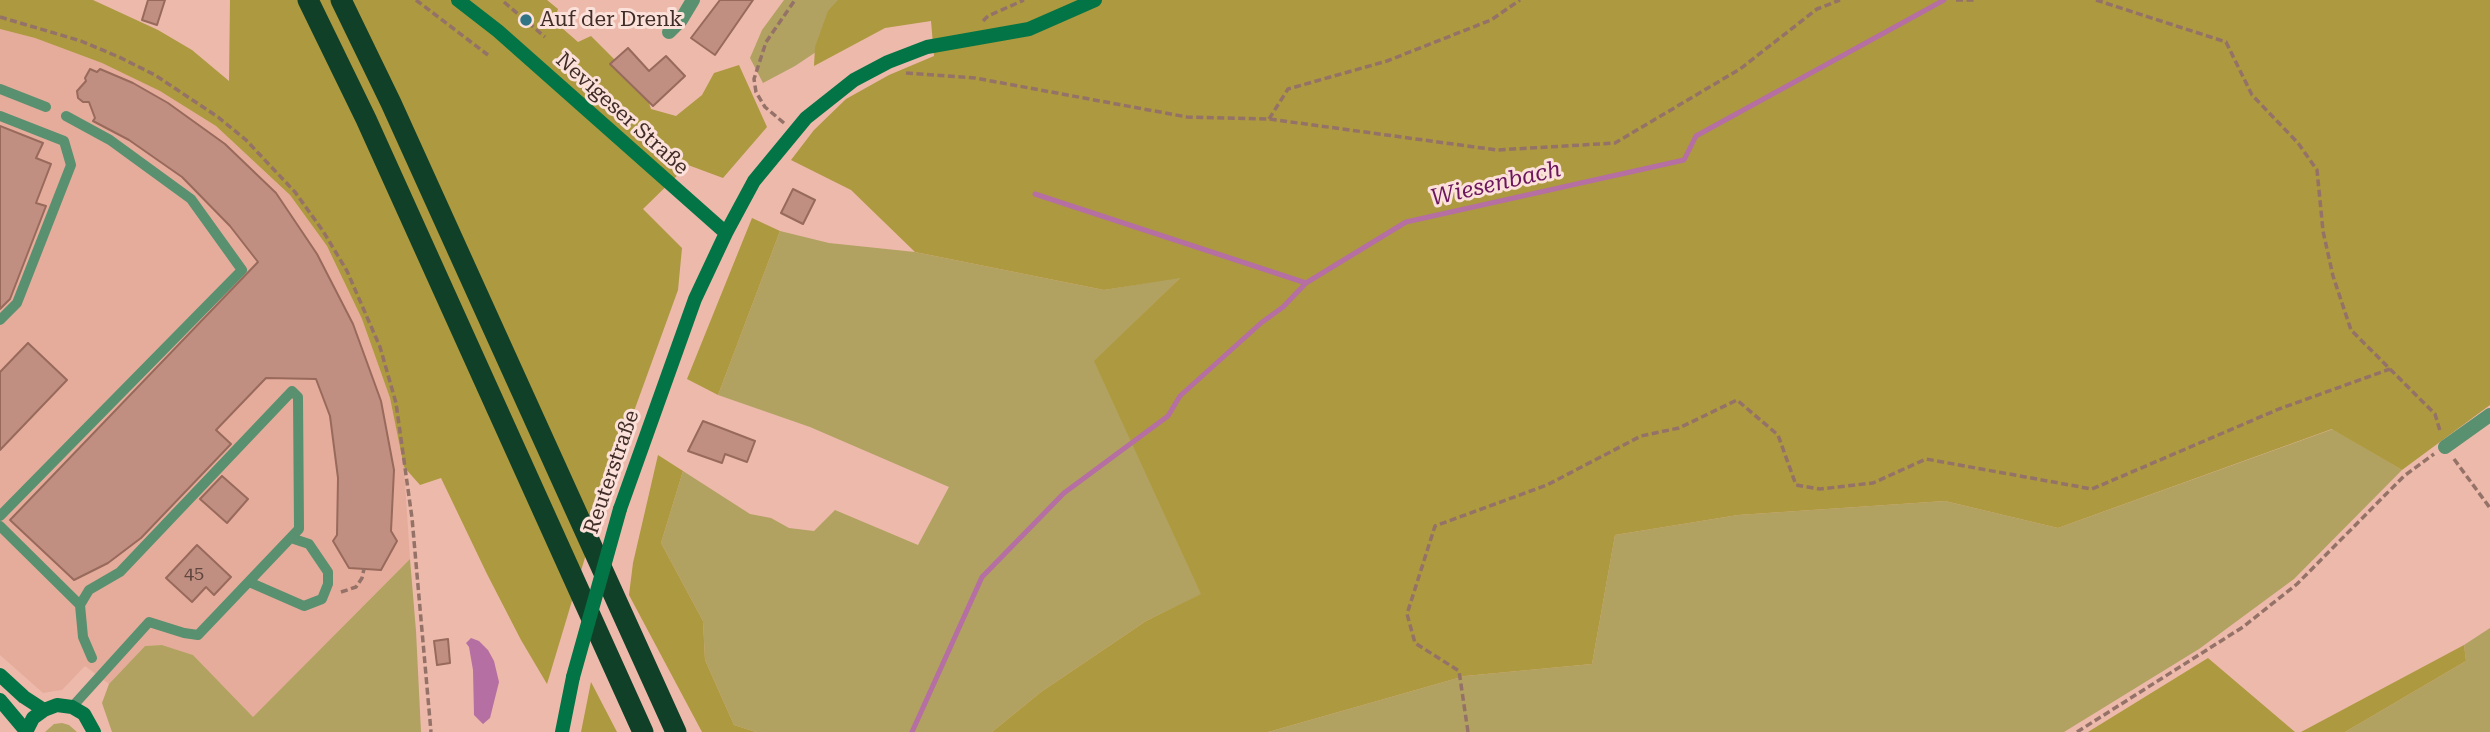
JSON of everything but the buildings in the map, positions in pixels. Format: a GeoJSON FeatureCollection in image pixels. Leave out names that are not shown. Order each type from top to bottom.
{"type":"FeatureCollection","features":[{"type":"Feature","properties":{"kind":"highway"},"geometry":{"type":"LineString","coordinates":[[308,0],[366,119],[643,732]]}},
{"type":"Feature","properties":{"kind":"highway"},"geometry":{"type":"LineString","coordinates":[[341,0],[391,103],[676,732]]}},
{"type":"Feature","properties":{"kind":"main road","name":"Reuterstraße"},"geometry":{"type":"LineString","coordinates":[[562,732],[573,677],[620,509],[695,299],[754,181],[794,131],[826,100],[854,80],[888,62],[927,47],[1029,29],[1095,0]]}},
{"type":"Feature","properties":{"kind":"main road","name":"Nevigeser Straße"},"geometry":{"type":"LineString","coordinates":[[460,1],[498,31],[726,233]]}},
{"type":"Feature","properties":{"kind":"main road"},"geometry":{"type":"LineString","coordinates":[[0,675],[24,697],[44,710]]}},
{"type":"Feature","properties":{"kind":"main road"},"geometry":{"type":"LineString","coordinates":[[0,700],[26,731],[33,718],[57,705],[72,707],[83,713],[94,732]]}},
{"type":"Feature","properties":{"kind":"street"},"geometry":{"type":"LineString","coordinates":[[669,33],[693,0]]}},
{"type":"Feature","properties":{"kind":"street"},"geometry":{"type":"LineString","coordinates":[[2445,447],[2490,415]]}},
{"type":"Feature","properties":{"kind":"lane"},"geometry":{"type":"LineString","coordinates":[[0,89],[46,107]]}},
{"type":"Feature","properties":{"kind":"lane"},"geometry":{"type":"LineString","coordinates":[[0,116],[64,141],[71,165],[17,303],[0,320]]}},
{"type":"Feature","properties":{"kind":"lane"},"geometry":{"type":"LineString","coordinates":[[0,516],[242,270],[191,199],[110,140],[66,116]]}},
{"type":"Feature","properties":{"kind":"lane"},"geometry":{"type":"LineString","coordinates":[[72,707],[149,622],[184,634],[198,635],[299,529],[298,397],[292,391],[120,572],[89,590],[80,605],[83,637],[92,657]]}},
{"type":"Feature","properties":{"kind":"lane"},"geometry":{"type":"LineString","coordinates":[[0,526],[80,605]]}},
{"type":"Feature","properties":{"kind":"lane"},"geometry":{"type":"LineString","coordinates":[[249,582],[304,606],[322,599],[328,584],[328,572],[309,544],[291,538]]}},
{"type":"Feature","properties":{"kind":"path"},"geometry":{"type":"LineString","coordinates":[[416,0],[488,55]]}},
{"type":"Feature","properties":{"kind":"path"},"geometry":{"type":"LineString","coordinates":[[794,131],[765,107],[756,92],[754,79],[766,42],[795,0]]}},
{"type":"Feature","properties":{"kind":"path"},"geometry":{"type":"LineString","coordinates":[[970,38],[988,16],[1024,0]]}},
{"type":"Feature","properties":{"kind":"path"},"geometry":{"type":"LineString","coordinates":[[1269,119],[1289,89],[1387,61],[1491,20],[1520,0]]}},
{"type":"Feature","properties":{"kind":"path"},"geometry":{"type":"LineString","coordinates":[[904,73],[975,78],[1187,117],[1269,119],[1497,150],[1615,143],[1740,69],[1817,9],[1840,0]]}},
{"type":"Feature","properties":{"kind":"path"},"geometry":{"type":"LineString","coordinates":[[1956,0],[1974,0]]}},
{"type":"Feature","properties":{"kind":"path"},"geometry":{"type":"LineString","coordinates":[[2096,0],[2226,42],[2252,95],[2298,143],[2317,170],[2323,231],[2333,276],[2351,330],[2435,414],[2445,447],[2490,508]]}},
{"type":"Feature","properties":{"kind":"path"},"geometry":{"type":"LineString","coordinates":[[504,2],[545,37]]}},
{"type":"Feature","properties":{"kind":"path"},"geometry":{"type":"LineString","coordinates":[[0,17],[81,41],[119,57],[155,75],[199,103],[246,140],[271,165],[316,221],[347,271],[380,347],[396,403],[412,518],[431,732]]}},
{"type":"Feature","properties":{"kind":"path"},"geometry":{"type":"LineString","coordinates":[[1468,732],[1459,671],[1415,643],[1407,614],[1435,526],[1547,485],[1641,436],[1679,428],[1737,400],[1778,435],[1796,485],[1820,489],[1873,483],[1926,459],[2092,489],[2279,409],[2390,369]]}},
{"type":"Feature","properties":{"kind":"path"},"geometry":{"type":"LineString","coordinates":[[2077,732],[2243,627],[2297,584],[2404,475],[2445,447]]}},
{"type":"Feature","properties":{"kind":"path"},"geometry":{"type":"LineString","coordinates":[[322,599],[356,587],[364,569]]}},
{"type":"Feature","properties":{"kind":"shaded area"},"geometry":{"type":"Polygon","coordinates":[[[0,0],[93,0],[158,30],[192,50],[229,81],[230,0],[547,0],[558,9],[554,21],[578,42],[591,36],[647,97],[651,109],[676,116],[702,95],[714,73],[739,65],[767,127],[723,178],[688,165],[643,209],[682,248],[678,290],[605,491],[547,684],[487,574],[441,478],[420,485],[404,467],[390,398],[362,319],[327,246],[290,195],[216,126],[160,91],[102,63],[35,38],[0,29],[0,0]]]}},
{"type":"Feature","properties":{"kind":"shaded area"},"geometry":{"type":"Polygon","coordinates":[[[784,0],[851,0],[819,50],[763,83],[750,58],[762,30],[784,0]]]}},
{"type":"Feature","properties":{"kind":"shaded area"},"geometry":{"type":"Polygon","coordinates":[[[838,0],[2490,0],[2490,405],[2402,470],[2332,429],[2058,528],[1945,501],[1738,515],[1615,535],[1592,664],[1465,676],[1268,732],[992,732],[1041,692],[1146,621],[1201,594],[1094,361],[1180,278],[1104,290],[915,252],[851,190],[791,160],[814,130],[846,99],[889,75],[934,56],[931,21],[885,28],[814,66],[815,47],[828,11],[838,0]]]}},
{"type":"Feature","properties":{"kind":"shaded area"},"geometry":{"type":"Polygon","coordinates":[[[0,29],[35,38],[102,63],[159,90],[216,126],[290,195],[327,246],[362,319],[390,398],[404,467],[410,559],[253,717],[193,655],[162,645],[145,646],[109,684],[85,666],[62,690],[43,693],[0,655],[0,29]]]}},
{"type":"Feature","properties":{"kind":"shaded area"},"geometry":{"type":"Polygon","coordinates":[[[752,218],[780,231],[718,395],[687,379],[752,218]]]}},
{"type":"Feature","properties":{"kind":"shaded area"},"geometry":{"type":"Polygon","coordinates":[[[780,231],[829,243],[915,252],[1104,290],[1181,277],[1095,361],[1202,594],[1146,621],[1041,692],[992,732],[756,732],[734,725],[705,660],[703,621],[661,543],[683,471],[750,514],[771,518],[789,528],[814,531],[835,510],[918,545],[949,487],[810,427],[718,395],[780,231]]]}},
{"type":"Feature","properties":{"kind":"shaded area"},"geometry":{"type":"Polygon","coordinates":[[[2333,429],[2402,470],[2294,579],[2199,649],[2064,732],[1268,732],[1465,676],[1592,664],[1615,535],[1738,515],[1945,501],[2058,528],[2333,429]]]}},
{"type":"Feature","properties":{"kind":"shaded area"},"geometry":{"type":"Polygon","coordinates":[[[658,455],[683,471],[661,543],[703,621],[705,660],[734,725],[756,732],[702,732],[629,595],[633,563],[658,455]]]}},
{"type":"Feature","properties":{"kind":"shaded area"},"geometry":{"type":"Polygon","coordinates":[[[410,559],[421,732],[112,732],[102,703],[109,684],[145,646],[162,645],[193,655],[253,717],[410,559]]]}},
{"type":"Feature","properties":{"kind":"shaded area"},"geometry":{"type":"Polygon","coordinates":[[[2490,628],[2490,732],[2345,732],[2466,661],[2464,645],[2490,628]]]}},
{"type":"Feature","properties":{"kind":"shaded area"},"geometry":{"type":"Polygon","coordinates":[[[471,638],[479,641],[488,650],[499,682],[490,718],[483,724],[474,715],[473,670],[466,643],[471,638]]]}},
{"type":"Feature","properties":{"kind":"shaded area"},"geometry":{"type":"Polygon","coordinates":[[[2464,645],[2466,661],[2345,732],[2301,732],[2464,645]]]}},
{"type":"Feature","properties":{"kind":"shaded area"},"geometry":{"type":"Polygon","coordinates":[[[2208,658],[2295,732],[2088,732],[2208,658]]]}},
{"type":"Feature","properties":{"kind":"shaded area"},"geometry":{"type":"Polygon","coordinates":[[[591,682],[617,732],[581,732],[591,682]]]}},
{"type":"Feature","properties":{"kind":"shaded area"},"geometry":{"type":"Polygon","coordinates":[[[62,723],[77,732],[45,732],[54,724],[62,723]]]}},
{"type":"Feature","properties":{"kind":"waterway","name":"Wiesenbach"},"geometry":{"type":"LineString","coordinates":[[1035,194],[1306,283],[1406,222],[1684,160],[1696,136],[1944,0]]}},
{"type":"Feature","properties":{"kind":"waterway"},"geometry":{"type":"LineString","coordinates":[[912,732],[982,577],[1064,493],[1168,416],[1180,396],[1261,323],[1283,307],[1306,283]]}},
{"type":"Feature","properties":{"kind":"place","name":"Auf der Drenk"},"geometry":{"type":"Point","coordinates":[526,20]}}]}
